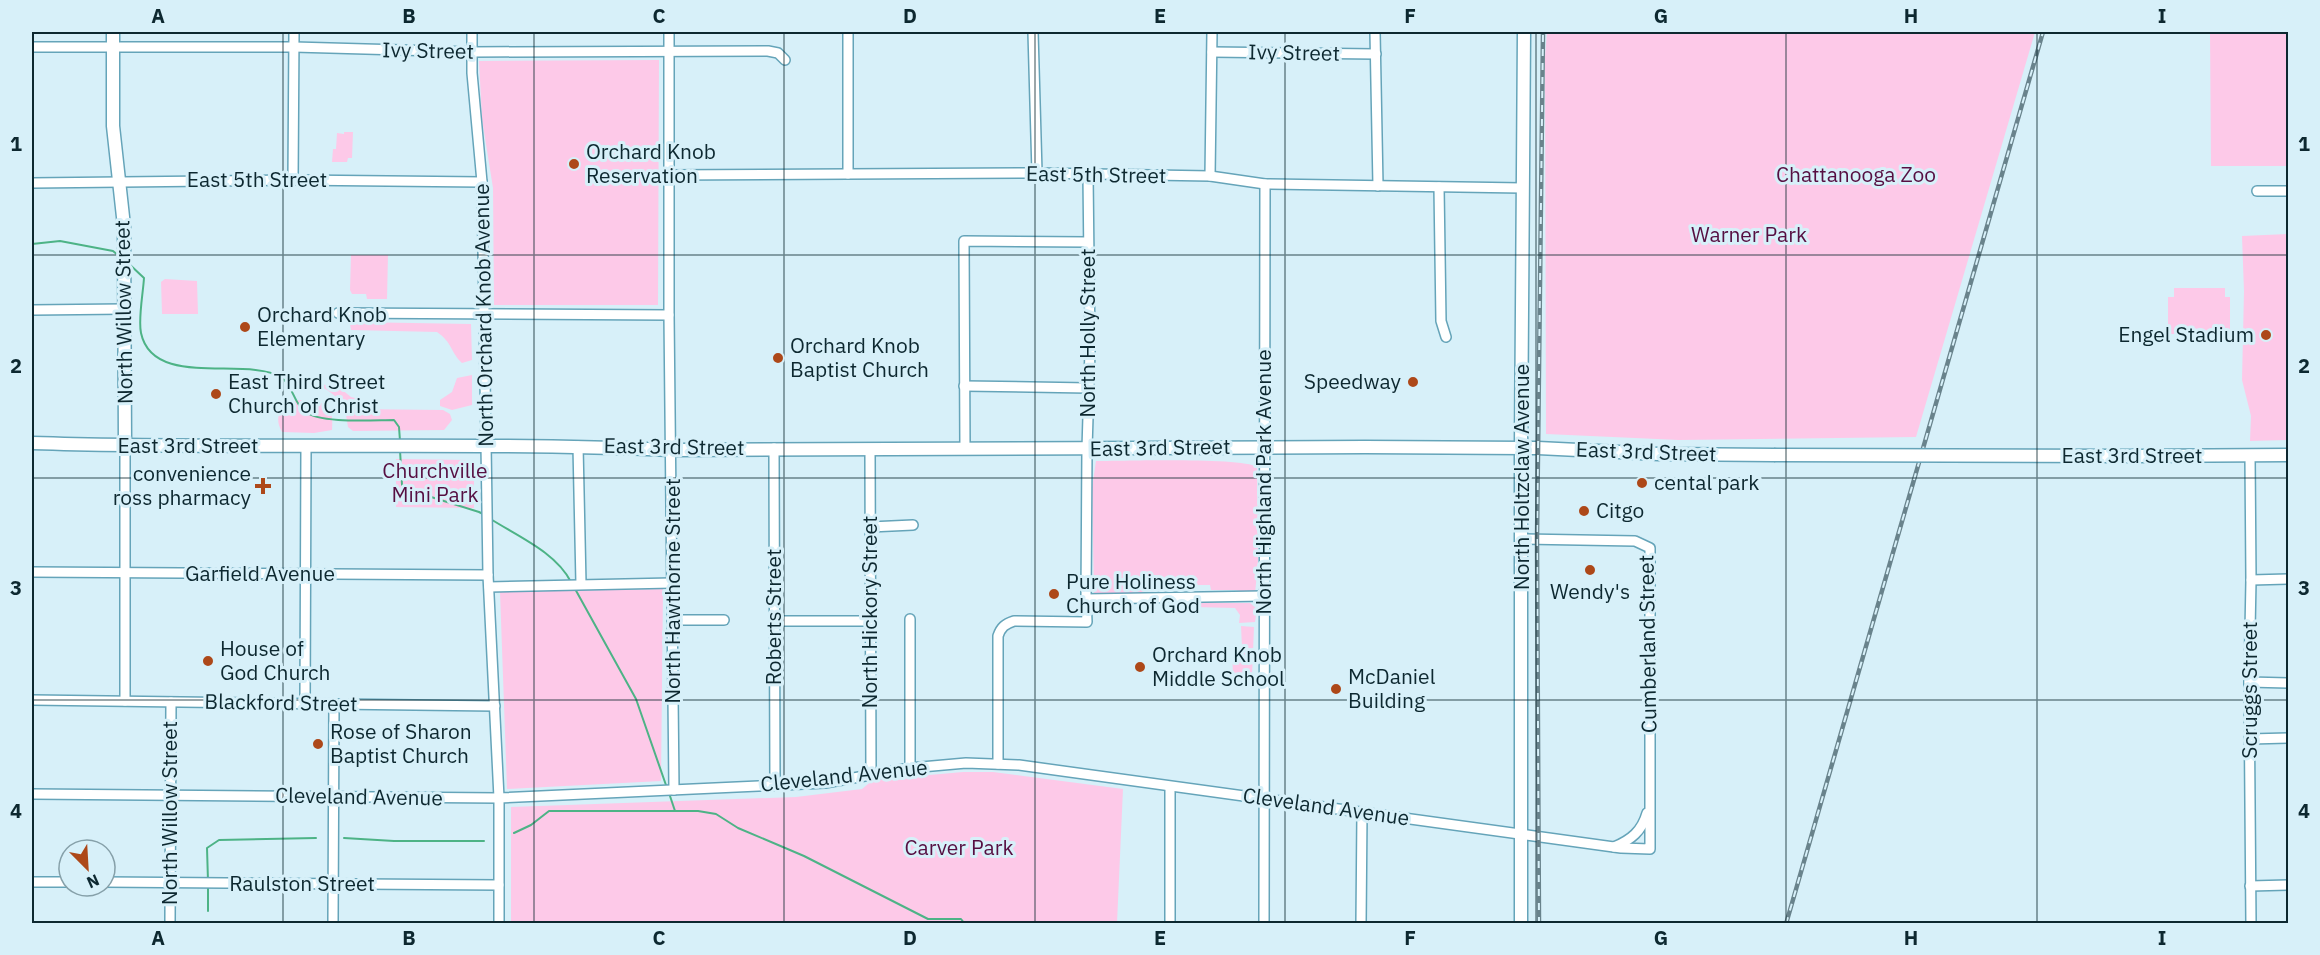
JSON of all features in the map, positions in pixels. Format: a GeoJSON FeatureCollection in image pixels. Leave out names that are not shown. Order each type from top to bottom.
{"type":"FeatureCollection","features":[{"type":"Feature","properties":{"kind":"main road","name":"North Willow Street"},"geometry":{"type":"LineString","coordinates":[[113,32],[113,126],[124,226],[126,446]]}},
{"type":"Feature","properties":{"kind":"main road","name":"North Holtzclaw Avenue"},"geometry":{"type":"LineString","coordinates":[[1521,924],[1524,32]]}},
{"type":"Feature","properties":{"kind":"main road","name":"East 3rd Street"},"geometry":{"type":"LineString","coordinates":[[32,443],[126,446],[578,446],[672,450],[1263,447],[1521,448],[1659,454],[1774,455],[2289,455]]}},
{"type":"Feature","properties":{"kind":"street"},"geometry":{"type":"LineString","coordinates":[[293,180],[294,32]]}},
{"type":"Feature","properties":{"kind":"street","name":"North Orchard Knob Avenue"},"geometry":{"type":"LineString","coordinates":[[472,32],[482,182],[488,575],[499,798],[499,924]]}},
{"type":"Feature","properties":{"kind":"street","name":"North Hawthorne Street"},"geometry":{"type":"LineString","coordinates":[[669,32],[669,315],[674,790]]}},
{"type":"Feature","properties":{"kind":"street"},"geometry":{"type":"LineString","coordinates":[[848,174],[849,32]]}},
{"type":"Feature","properties":{"kind":"street"},"geometry":{"type":"LineString","coordinates":[[1034,32],[1037,173]]}},
{"type":"Feature","properties":{"kind":"street"},"geometry":{"type":"LineString","coordinates":[[1210,176],[1212,32]]}},
{"type":"Feature","properties":{"kind":"street"},"geometry":{"type":"LineString","coordinates":[[1376,32],[1378,186]]}},
{"type":"Feature","properties":{"kind":"street","name":"Ivy Street"},"geometry":{"type":"LineString","coordinates":[[32,47],[294,47],[472,52],[768,51],[778,53],[785,60]]}},
{"type":"Feature","properties":{"kind":"street","name":"Ivy Street"},"geometry":{"type":"LineString","coordinates":[[1212,52],[1376,54]]}},
{"type":"Feature","properties":{"kind":"street","name":"East 5th Street"},"geometry":{"type":"LineString","coordinates":[[669,175],[1037,173],[1210,176],[1265,184],[1522,188]]}},
{"type":"Feature","properties":{"kind":"street","name":"North Holly Street"},"geometry":{"type":"LineString","coordinates":[[1086,599],[1089,175]]}},
{"type":"Feature","properties":{"kind":"street","name":"East 5th Street"},"geometry":{"type":"LineString","coordinates":[[32,183],[293,180],[482,182]]}},
{"type":"Feature","properties":{"kind":"street","name":"North Highland Park Avenue"},"geometry":{"type":"LineString","coordinates":[[1264,924],[1265,184]]}},
{"type":"Feature","properties":{"kind":"street"},"geometry":{"type":"LineString","coordinates":[[1439,187],[1441,321],[1446,337]]}},
{"type":"Feature","properties":{"kind":"street"},"geometry":{"type":"LineString","coordinates":[[2257,191],[2289,191]]}},
{"type":"Feature","properties":{"kind":"street"},"geometry":{"type":"LineString","coordinates":[[965,449],[964,241],[1088,242]]}},
{"type":"Feature","properties":{"kind":"street"},"geometry":{"type":"LineString","coordinates":[[32,310],[124,309]]}},
{"type":"Feature","properties":{"kind":"street"},"geometry":{"type":"LineString","coordinates":[[338,313],[669,315]]}},
{"type":"Feature","properties":{"kind":"street"},"geometry":{"type":"LineString","coordinates":[[964,386],[1088,388]]}},
{"type":"Feature","properties":{"kind":"street","name":"North Willow Street"},"geometry":{"type":"LineString","coordinates":[[125,701],[126,446]]}},
{"type":"Feature","properties":{"kind":"street"},"geometry":{"type":"LineString","coordinates":[[305,704],[306,446]]}},
{"type":"Feature","properties":{"kind":"street"},"geometry":{"type":"LineString","coordinates":[[578,446],[581,584]]}},
{"type":"Feature","properties":{"kind":"street","name":"Roberts Street"},"geometry":{"type":"LineString","coordinates":[[774,448],[775,786]]}},
{"type":"Feature","properties":{"kind":"street","name":"North Hickory Street"},"geometry":{"type":"LineString","coordinates":[[870,450],[871,775]]}},
{"type":"Feature","properties":{"kind":"street","name":"Scruggs Street"},"geometry":{"type":"LineString","coordinates":[[2250,456],[2251,924]]}},
{"type":"Feature","properties":{"kind":"street"},"geometry":{"type":"LineString","coordinates":[[870,527],[913,525]]}},
{"type":"Feature","properties":{"kind":"street","name":"Cumberland Street"},"geometry":{"type":"LineString","coordinates":[[1522,539],[1635,540],[1650,548],[1650,849]]}},
{"type":"Feature","properties":{"kind":"street","name":"Garfield Avenue"},"geometry":{"type":"LineString","coordinates":[[32,572],[488,575]]}},
{"type":"Feature","properties":{"kind":"street"},"geometry":{"type":"LineString","coordinates":[[2251,580],[2289,579]]}},
{"type":"Feature","properties":{"kind":"street"},"geometry":{"type":"LineString","coordinates":[[489,587],[672,583]]}},
{"type":"Feature","properties":{"kind":"street"},"geometry":{"type":"LineString","coordinates":[[998,764],[998,636],[1000,628],[1014,621],[1087,622],[1086,599],[1263,597]]}},
{"type":"Feature","properties":{"kind":"street"},"geometry":{"type":"LineString","coordinates":[[672,620],[724,620]]}},
{"type":"Feature","properties":{"kind":"street"},"geometry":{"type":"LineString","coordinates":[[910,620],[910,768]]}},
{"type":"Feature","properties":{"kind":"street"},"geometry":{"type":"LineString","coordinates":[[774,621],[870,621]]}},
{"type":"Feature","properties":{"kind":"street"},"geometry":{"type":"LineString","coordinates":[[2249,682],[2289,683]]}},
{"type":"Feature","properties":{"kind":"street","name":"Blackford Street"},"geometry":{"type":"LineString","coordinates":[[32,700],[495,706]]}},
{"type":"Feature","properties":{"kind":"street","name":"North Willow Street"},"geometry":{"type":"LineString","coordinates":[[170,924],[171,702]]}},
{"type":"Feature","properties":{"kind":"street"},"geometry":{"type":"LineString","coordinates":[[333,924],[334,704]]}},
{"type":"Feature","properties":{"kind":"street"},"geometry":{"type":"LineString","coordinates":[[2250,739],[2289,738]]}},
{"type":"Feature","properties":{"kind":"street","name":"Cleveland Avenue"},"geometry":{"type":"LineString","coordinates":[[32,794],[499,798],[825,783],[910,768],[966,763],[998,764],[1264,798],[1613,847],[1650,849]]}},
{"type":"Feature","properties":{"kind":"street"},"geometry":{"type":"LineString","coordinates":[[1170,787],[1170,924]]}},
{"type":"Feature","properties":{"kind":"street","name":"Cumberland Street"},"geometry":{"type":"LineString","coordinates":[[1613,847],[1629,840],[1639,831],[1644,822],[1650,796]]}},
{"type":"Feature","properties":{"kind":"street"},"geometry":{"type":"LineString","coordinates":[[1361,924],[1362,813]]}},
{"type":"Feature","properties":{"kind":"street"},"geometry":{"type":"LineString","coordinates":[[32,882],[57,882]]}},
{"type":"Feature","properties":{"kind":"street","name":"Raulston Street"},"geometry":{"type":"LineString","coordinates":[[117,882],[499,885]]}},
{"type":"Feature","properties":{"kind":"street"},"geometry":{"type":"LineString","coordinates":[[2250,886],[2289,885]]}},
{"type":"Feature","properties":{"kind":"green space","name":"Warner Park"},"geometry":{"type":"Polygon","coordinates":[[[1547,32],[2035,32],[1916,437],[1679,440],[1546,434],[1545,57],[1547,32]]]}},
{"type":"Feature","properties":{"kind":"green space"},"geometry":{"type":"Polygon","coordinates":[[[2210,32],[2288,32],[2288,166],[2211,166],[2210,32]]]}},
{"type":"Feature","properties":{"kind":"green space","name":"Orchard Knob Reservation"},"geometry":{"type":"Polygon","coordinates":[[[659,60],[658,305],[494,305],[493,188],[482,119],[479,61],[659,60]]]}},
{"type":"Feature","properties":{"kind":"green space"},"geometry":{"type":"Polygon","coordinates":[[[344,132],[353,132],[352,158],[348,158],[347,162],[332,162],[337,133],[344,134],[344,132]]]}},
{"type":"Feature","properties":{"kind":"green space","name":"Engel Stadium"},"geometry":{"type":"Polygon","coordinates":[[[2288,234],[2288,440],[2250,441],[2251,416],[2242,380],[2244,291],[2242,236],[2288,234]]]}},
{"type":"Feature","properties":{"kind":"green space"},"geometry":{"type":"Polygon","coordinates":[[[351,255],[388,255],[387,299],[367,299],[366,294],[352,294],[350,290],[351,255]]]}},
{"type":"Feature","properties":{"kind":"green space"},"geometry":{"type":"Polygon","coordinates":[[[165,279],[197,281],[198,314],[162,314],[161,282],[165,279]]]}},
{"type":"Feature","properties":{"kind":"green space"},"geometry":{"type":"Polygon","coordinates":[[[2174,288],[2225,288],[2225,297],[2230,297],[2230,334],[2168,334],[2168,297],[2174,297],[2174,288]]]}},
{"type":"Feature","properties":{"kind":"green space"},"geometry":{"type":"Polygon","coordinates":[[[353,322],[471,324],[472,360],[462,363],[446,340],[437,332],[351,330],[350,324],[353,322]]]}},
{"type":"Feature","properties":{"kind":"green space"},"geometry":{"type":"Polygon","coordinates":[[[472,375],[472,405],[452,410],[440,406],[440,400],[452,392],[457,378],[472,375]]]}},
{"type":"Feature","properties":{"kind":"green space"},"geometry":{"type":"Polygon","coordinates":[[[306,376],[312,376],[325,385],[341,389],[351,397],[359,399],[360,406],[346,406],[333,394],[318,385],[306,384],[306,376]]]}},
{"type":"Feature","properties":{"kind":"green space"},"geometry":{"type":"Polygon","coordinates":[[[301,400],[322,403],[326,406],[331,414],[332,430],[314,433],[282,432],[278,420],[281,410],[289,403],[301,400]]]}},
{"type":"Feature","properties":{"kind":"green space"},"geometry":{"type":"Polygon","coordinates":[[[352,409],[443,410],[450,414],[452,420],[444,430],[353,431],[348,427],[346,415],[352,409]]]}},
{"type":"Feature","properties":{"kind":"green space","name":"Churchville Mini Park"},"geometry":{"type":"Polygon","coordinates":[[[396,459],[469,460],[474,467],[474,508],[396,507],[396,459]]]}},
{"type":"Feature","properties":{"kind":"green space"},"geometry":{"type":"Polygon","coordinates":[[[1096,461],[1206,461],[1247,464],[1257,467],[1258,561],[1255,594],[1235,590],[1211,590],[1210,585],[1153,585],[1152,594],[1094,594],[1092,488],[1096,461]]]}},
{"type":"Feature","properties":{"kind":"green space"},"geometry":{"type":"Polygon","coordinates":[[[663,589],[661,781],[507,789],[500,592],[663,589]]]}},
{"type":"Feature","properties":{"kind":"green space"},"geometry":{"type":"Polygon","coordinates":[[[1192,603],[1250,603],[1257,609],[1255,622],[1239,623],[1240,615],[1235,608],[1193,607],[1192,603]]]}},
{"type":"Feature","properties":{"kind":"green space"},"geometry":{"type":"Polygon","coordinates":[[[1241,626],[1254,627],[1252,676],[1233,676],[1232,649],[1242,648],[1241,626]]]}},
{"type":"Feature","properties":{"kind":"green space","name":"Carver Park"},"geometry":{"type":"Polygon","coordinates":[[[963,772],[993,772],[1123,789],[1117,923],[511,923],[511,807],[796,797],[862,789],[873,780],[963,772]]]}},
{"type":"Feature","properties":{"kind":"waterway"},"geometry":{"type":"LineString","coordinates":[[32,244],[60,241],[113,251],[119,256]]}},
{"type":"Feature","properties":{"kind":"waterway"},"geometry":{"type":"LineString","coordinates":[[128,263],[144,278],[140,314],[141,333],[149,350],[163,361],[181,366],[265,371],[285,380],[304,411],[334,420],[394,420],[399,427],[400,441]]}},
{"type":"Feature","properties":{"kind":"waterway"},"geometry":{"type":"LineString","coordinates":[[400,450],[402,485],[412,491],[485,515]]}},
{"type":"Feature","properties":{"kind":"waterway"},"geometry":{"type":"LineString","coordinates":[[489,518],[546,553],[564,571],[571,582]]}},
{"type":"Feature","properties":{"kind":"waterway"},"geometry":{"type":"LineString","coordinates":[[574,587],[636,699],[667,788]]}},
{"type":"Feature","properties":{"kind":"waterway"},"geometry":{"type":"LineString","coordinates":[[669,793],[675,811]]}},
{"type":"Feature","properties":{"kind":"waterway"},"geometry":{"type":"LineString","coordinates":[[514,833],[531,825],[549,811],[698,811],[716,814],[738,828],[804,856],[928,919],[961,919],[965,924]]}},
{"type":"Feature","properties":{"kind":"waterway"},"geometry":{"type":"LineString","coordinates":[[208,881],[207,848],[219,840],[316,838]]}},
{"type":"Feature","properties":{"kind":"waterway"},"geometry":{"type":"LineString","coordinates":[[344,838],[394,841],[484,841]]}},
{"type":"Feature","properties":{"kind":"waterway"},"geometry":{"type":"LineString","coordinates":[[208,887],[208,911]]}},
{"type":"Feature","properties":{"kind":"railway"},"geometry":{"type":"LineString","coordinates":[[1539,924],[1537,539],[1543,32]]}},
{"type":"Feature","properties":{"kind":"railway"},"geometry":{"type":"LineString","coordinates":[[1786,924],[2043,32]]}},
{"type":"Feature","properties":{"kind":"place","name":"Orchard Knob Reservation"},"geometry":{"type":"Point","coordinates":[574,164]}},
{"type":"Feature","properties":{"kind":"place","name":"Orchard Knob Elementary"},"geometry":{"type":"Point","coordinates":[245,327]}},
{"type":"Feature","properties":{"kind":"place","name":"Engel Stadium"},"geometry":{"type":"Point","coordinates":[2266,335]}},
{"type":"Feature","properties":{"kind":"place","name":"Orchard Knob Baptist Church"},"geometry":{"type":"Point","coordinates":[778,358]}},
{"type":"Feature","properties":{"kind":"place","name":"Speedway"},"geometry":{"type":"Point","coordinates":[1413,382]}},
{"type":"Feature","properties":{"kind":"place","name":"East Third Street Church of Christ"},"geometry":{"type":"Point","coordinates":[216,394]}},
{"type":"Feature","properties":{"kind":"place","name":"cental park"},"geometry":{"type":"Point","coordinates":[1642,483]}},
{"type":"Feature","properties":{"kind":"place","name":"convenience ross pharmacy"},"geometry":{"type":"Point","coordinates":[263,486]}},
{"type":"Feature","properties":{"kind":"place","name":"Citgo"},"geometry":{"type":"Point","coordinates":[1584,511]}},
{"type":"Feature","properties":{"kind":"place","name":"Wendy's"},"geometry":{"type":"Point","coordinates":[1590,570]}},
{"type":"Feature","properties":{"kind":"place","name":"Pure Holiness Church of God"},"geometry":{"type":"Point","coordinates":[1054,594]}},
{"type":"Feature","properties":{"kind":"place","name":"House of God Church"},"geometry":{"type":"Point","coordinates":[208,661]}},
{"type":"Feature","properties":{"kind":"place","name":"Orchard Knob Middle School"},"geometry":{"type":"Point","coordinates":[1140,667]}},
{"type":"Feature","properties":{"kind":"place","name":"McDaniel Building"},"geometry":{"type":"Point","coordinates":[1336,689]}},
{"type":"Feature","properties":{"kind":"place","name":"Rose of Sharon Baptist Church"},"geometry":{"type":"Point","coordinates":[318,744]}},
{"type":"Feature","properties":{"kind":"park label","name":"Chattanooga Zoo"},"geometry":{"type":"Point","coordinates":[1856,175]}}]}
